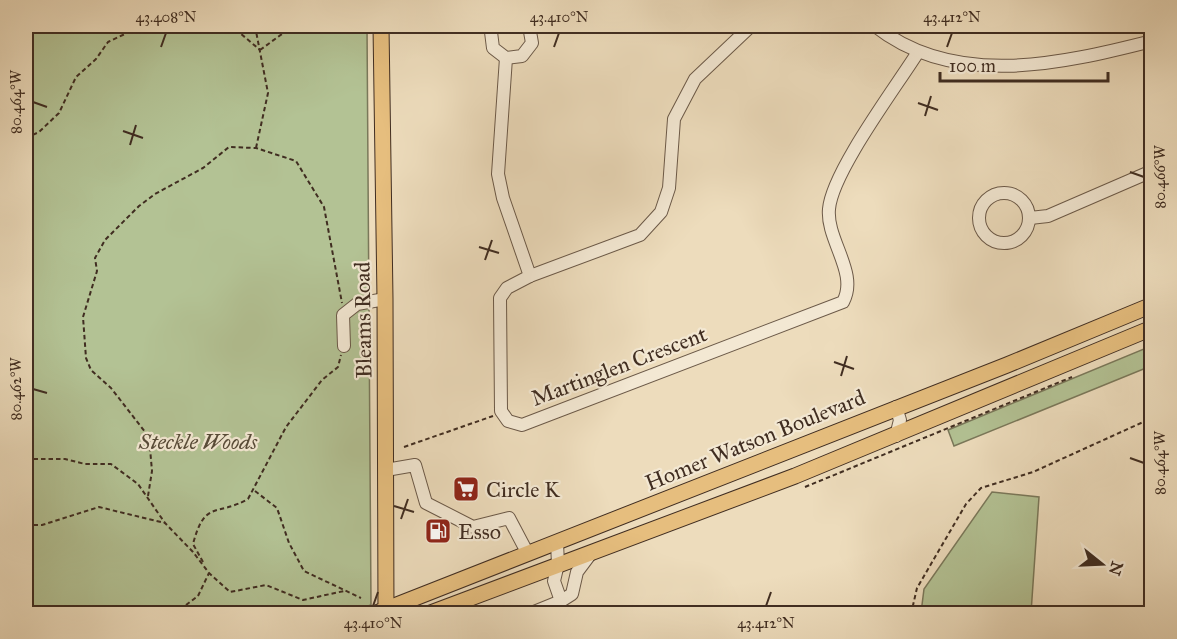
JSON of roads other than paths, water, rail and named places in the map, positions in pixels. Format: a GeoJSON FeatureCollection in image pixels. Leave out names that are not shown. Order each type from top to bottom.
{"type":"FeatureCollection","features":[{"type":"Feature","properties":{"kind":"main road","name":"Bleams Road"},"geometry":{"type":"LineString","coordinates":[[381,26],[387,471],[382,612]]}},
{"type":"Feature","properties":{"kind":"main road","name":"Homer Watson Boulevard"},"geometry":{"type":"LineString","coordinates":[[382,612],[1152,305]]}},
{"type":"Feature","properties":{"kind":"main road","name":"Homer Watson Boulevard"},"geometry":{"type":"LineString","coordinates":[[428,614],[896,436],[1152,328]]}},
{"type":"Feature","properties":{"kind":"street"},"geometry":{"type":"LineString","coordinates":[[495,26],[491,32],[493,48],[506,58],[522,56],[532,43],[529,26]]}},
{"type":"Feature","properties":{"kind":"street","name":"Martinglen Crescent"},"geometry":{"type":"LineString","coordinates":[[751,26],[694,79],[675,119],[669,188],[661,212],[639,235],[530,276],[507,288],[500,298],[501,411],[508,421],[522,425],[835,307],[843,302],[849,285],[831,233],[829,209],[837,180],[918,52]]}},
{"type":"Feature","properties":{"kind":"street"},"geometry":{"type":"LineString","coordinates":[[875,26],[897,43],[918,52],[959,62],[992,66],[1023,66],[1152,41]]}},
{"type":"Feature","properties":{"kind":"street"},"geometry":{"type":"LineString","coordinates":[[506,58],[498,174],[503,198],[530,276]]}},
{"type":"Feature","properties":{"kind":"street"},"geometry":{"type":"LineString","coordinates":[[1030,218],[1048,216],[1152,171]]}},
{"type":"Feature","properties":{"kind":"street"},"geometry":{"type":"LineString","coordinates":[[1006,193],[1023,200],[1030,218],[1022,235],[1006,243],[990,238],[980,226],[979,219],[981,210],[990,197],[1006,193]]}},
{"type":"Feature","properties":{"kind":"street"},"geometry":{"type":"LineString","coordinates":[[344,346],[343,315],[357,304],[385,298]]}},
{"type":"Feature","properties":{"kind":"street"},"geometry":{"type":"LineString","coordinates":[[896,408],[900,420],[896,436]]}},
{"type":"Feature","properties":{"kind":"street"},"geometry":{"type":"LineString","coordinates":[[387,471],[415,465],[426,503],[473,527],[509,518],[528,554]]}},
{"type":"Feature","properties":{"kind":"street"},"geometry":{"type":"LineString","coordinates":[[554,614],[561,602],[554,581],[558,564],[557,543]]}},
{"type":"Feature","properties":{"kind":"street"},"geometry":{"type":"LineString","coordinates":[[529,614],[561,602],[572,594],[577,572],[593,551]]}},
{"type":"Feature","properties":{"kind":"place","name":"Circle K"},"geometry":{"type":"Point","coordinates":[466,489]}},
{"type":"Feature","properties":{"kind":"place","name":"Esso"},"geometry":{"type":"Point","coordinates":[438,531]}},
{"type":"Feature","properties":{"kind":"park label","name":"Steckle Woods"},"geometry":{"type":"Point","coordinates":[198,441]}}]}
